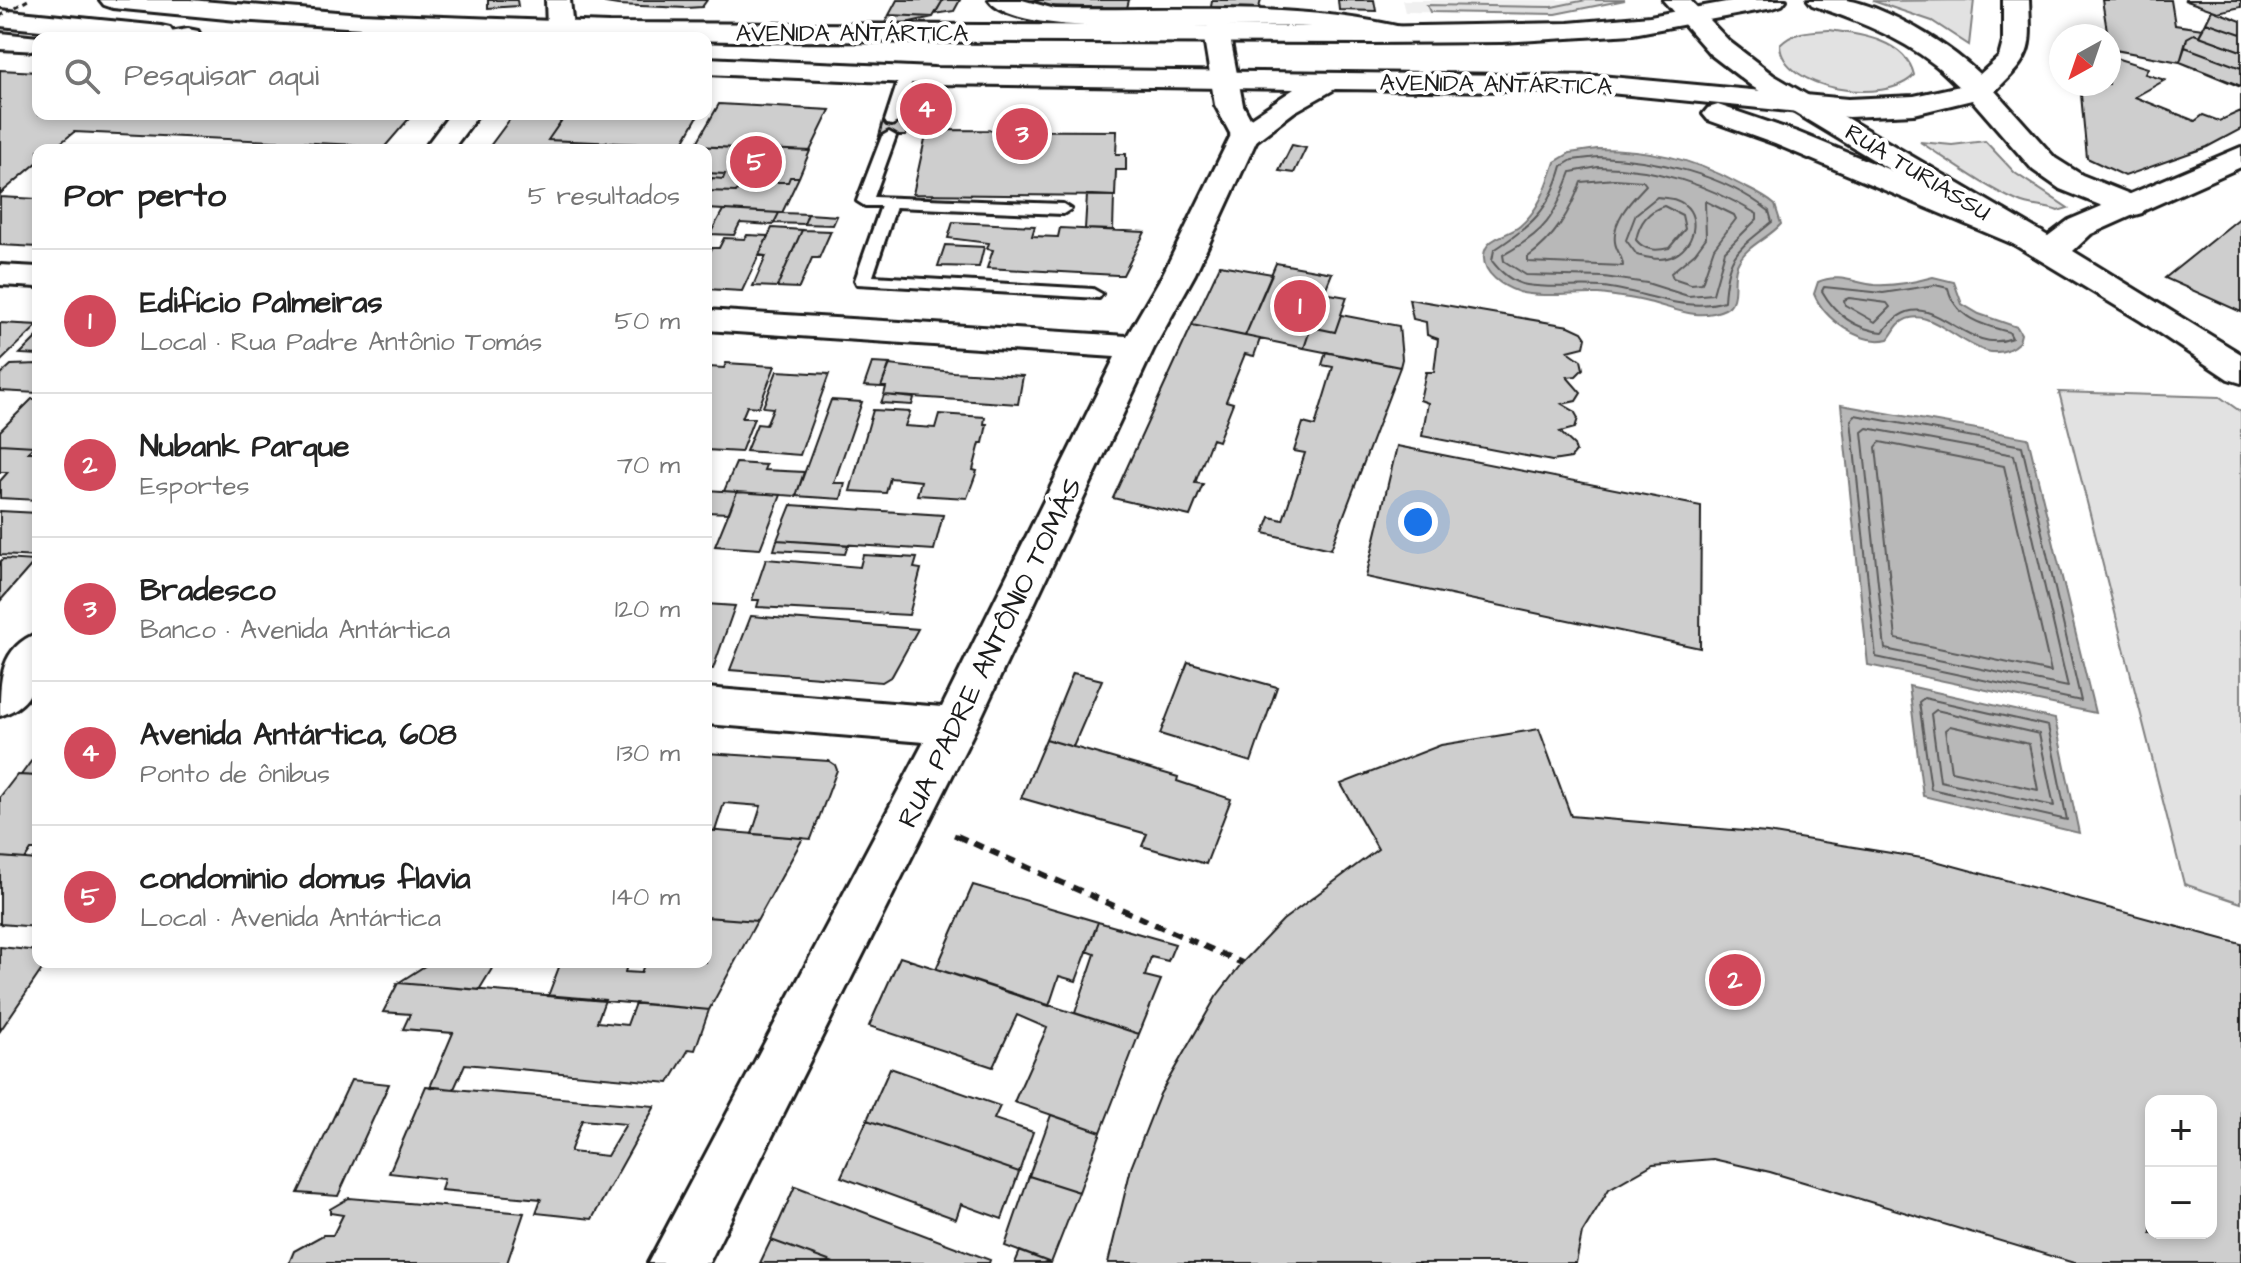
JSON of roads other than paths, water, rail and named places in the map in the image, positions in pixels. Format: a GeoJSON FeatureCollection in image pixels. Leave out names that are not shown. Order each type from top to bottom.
{"type":"FeatureCollection","features":[{"type":"Feature","properties":{"kind":"main road","name":"AVENIDA ANTÁRTICA"},"geometry":{"type":"LineString","coordinates":[[113,0],[240,14],[705,32]]}},
{"type":"Feature","properties":{"kind":"main road","name":"AVENIDA ANTÁRTICA"},"geometry":{"type":"LineString","coordinates":[[712,32],[1216,32],[1396,23],[1636,26],[1683,8],[1773,0]]}},
{"type":"Feature","properties":{"kind":"main road"},"geometry":{"type":"LineString","coordinates":[[1821,0],[1935,50],[1979,90],[2044,164],[2071,182],[2131,206]]}},
{"type":"Feature","properties":{"kind":"main road"},"geometry":{"type":"LineString","coordinates":[[1979,90],[2012,60],[2017,42],[2016,0]]}},
{"type":"Feature","properties":{"kind":"main road","name":"RUA TURIASSU"},"geometry":{"type":"LineString","coordinates":[[1683,8],[1720,48],[1763,81],[2043,247]]}},
{"type":"Feature","properties":{"kind":"main road"},"geometry":{"type":"LineString","coordinates":[[0,17],[141,32]]}},
{"type":"Feature","properties":{"kind":"main road"},"geometry":{"type":"LineString","coordinates":[[0,41],[32,43]]}},
{"type":"Feature","properties":{"kind":"main road","name":"AVENIDA ANTÁRTICA"},"geometry":{"type":"LineString","coordinates":[[712,66],[907,75],[1620,86],[1848,108],[1914,105],[1979,90]]}},
{"type":"Feature","properties":{"kind":"main road"},"geometry":{"type":"LineString","coordinates":[[1245,135],[1284,106],[1329,81]]}},
{"type":"Feature","properties":{"kind":"main road"},"geometry":{"type":"LineString","coordinates":[[1620,86],[1696,107],[1786,138],[2043,247],[2241,371]]}},
{"type":"Feature","properties":{"kind":"main road"},"geometry":{"type":"LineString","coordinates":[[2043,247],[2057,245],[2065,236],[2241,156]]}},
{"type":"Feature","properties":{"kind":"street"},"geometry":{"type":"LineString","coordinates":[[558,0],[560,28]]}},
{"type":"Feature","properties":{"kind":"street"},"geometry":{"type":"LineString","coordinates":[[970,33],[999,0]]}},
{"type":"Feature","properties":{"kind":"street","name":"AVENIDA ANTÁRTICA"},"geometry":{"type":"LineString","coordinates":[[999,0],[1032,13],[1055,17],[1281,19],[1367,26],[1396,23]]}},
{"type":"Feature","properties":{"kind":"street"},"geometry":{"type":"LineString","coordinates":[[1216,32],[1229,105],[1245,135]]}},
{"type":"Feature","properties":{"kind":"street"},"geometry":{"type":"LineString","coordinates":[[442,144],[460,120]]}},
{"type":"Feature","properties":{"kind":"street","name":"RUA PADRE ANTÔNIO TOMÁS"},"geometry":{"type":"LineString","coordinates":[[678,1263],[955,726],[1137,348],[1179,274],[1245,135]]}},
{"type":"Feature","properties":{"kind":"street"},"geometry":{"type":"LineString","coordinates":[[0,275],[32,277]]}},
{"type":"Feature","properties":{"kind":"street"},"geometry":{"type":"LineString","coordinates":[[712,320],[1137,348]]}},
{"type":"Feature","properties":{"kind":"street"},"geometry":{"type":"LineString","coordinates":[[0,698],[28,653]]}},
{"type":"Feature","properties":{"kind":"street"},"geometry":{"type":"LineString","coordinates":[[712,706],[955,726]]}},
{"type":"Feature","properties":{"kind":"lane"},"geometry":{"type":"LineString","coordinates":[[907,75],[865,201],[1063,209]]}},
{"type":"Feature","properties":{"kind":"lane"},"geometry":{"type":"LineString","coordinates":[[890,202],[863,280],[1093,294]]}},
{"type":"Feature","properties":{"kind":"water"},"geometry":{"type":"Polygon","coordinates":[[[1597,149],[1652,153],[1686,161],[1720,174],[1775,205],[1781,224],[1741,258],[1735,271],[1734,296],[1730,306],[1715,313],[1696,314],[1599,294],[1528,294],[1507,287],[1490,274],[1484,262],[1486,249],[1493,240],[1520,226],[1533,212],[1555,162],[1570,153],[1597,149]]]}},
{"type":"Feature","properties":{"kind":"water"},"geometry":{"type":"Polygon","coordinates":[[[1933,277],[1954,282],[1962,304],[1979,314],[2017,327],[2021,334],[2019,342],[2004,351],[1988,351],[1927,319],[1913,317],[1899,324],[1888,339],[1866,338],[1834,321],[1814,294],[1818,282],[1825,279],[1882,285],[1933,277]]]}},
{"type":"Feature","properties":{"kind":"water"},"geometry":{"type":"Polygon","coordinates":[[[1841,405],[2028,438],[2095,713],[1868,665],[1841,405]]]}},
{"type":"Feature","properties":{"kind":"water"},"geometry":{"type":"Polygon","coordinates":[[[1909,686],[2055,719],[2079,833],[1923,796],[1909,686]]]}},
{"type":"Feature","properties":{"kind":"place","name":"Avenida Antártica, 608"},"geometry":{"type":"Point","coordinates":[926,109]}},
{"type":"Feature","properties":{"kind":"place","name":"Bradesco"},"geometry":{"type":"Point","coordinates":[1022,134]}},
{"type":"Feature","properties":{"kind":"place","name":"condominio domus flavia"},"geometry":{"type":"Point","coordinates":[756,162]}},
{"type":"Feature","properties":{"kind":"place","name":"Edifício Palmeiras"},"geometry":{"type":"Point","coordinates":[1300,306]}},
{"type":"Feature","properties":{"kind":"place","name":"Nubank Parque"},"geometry":{"type":"Point","coordinates":[1735,980]}}]}
